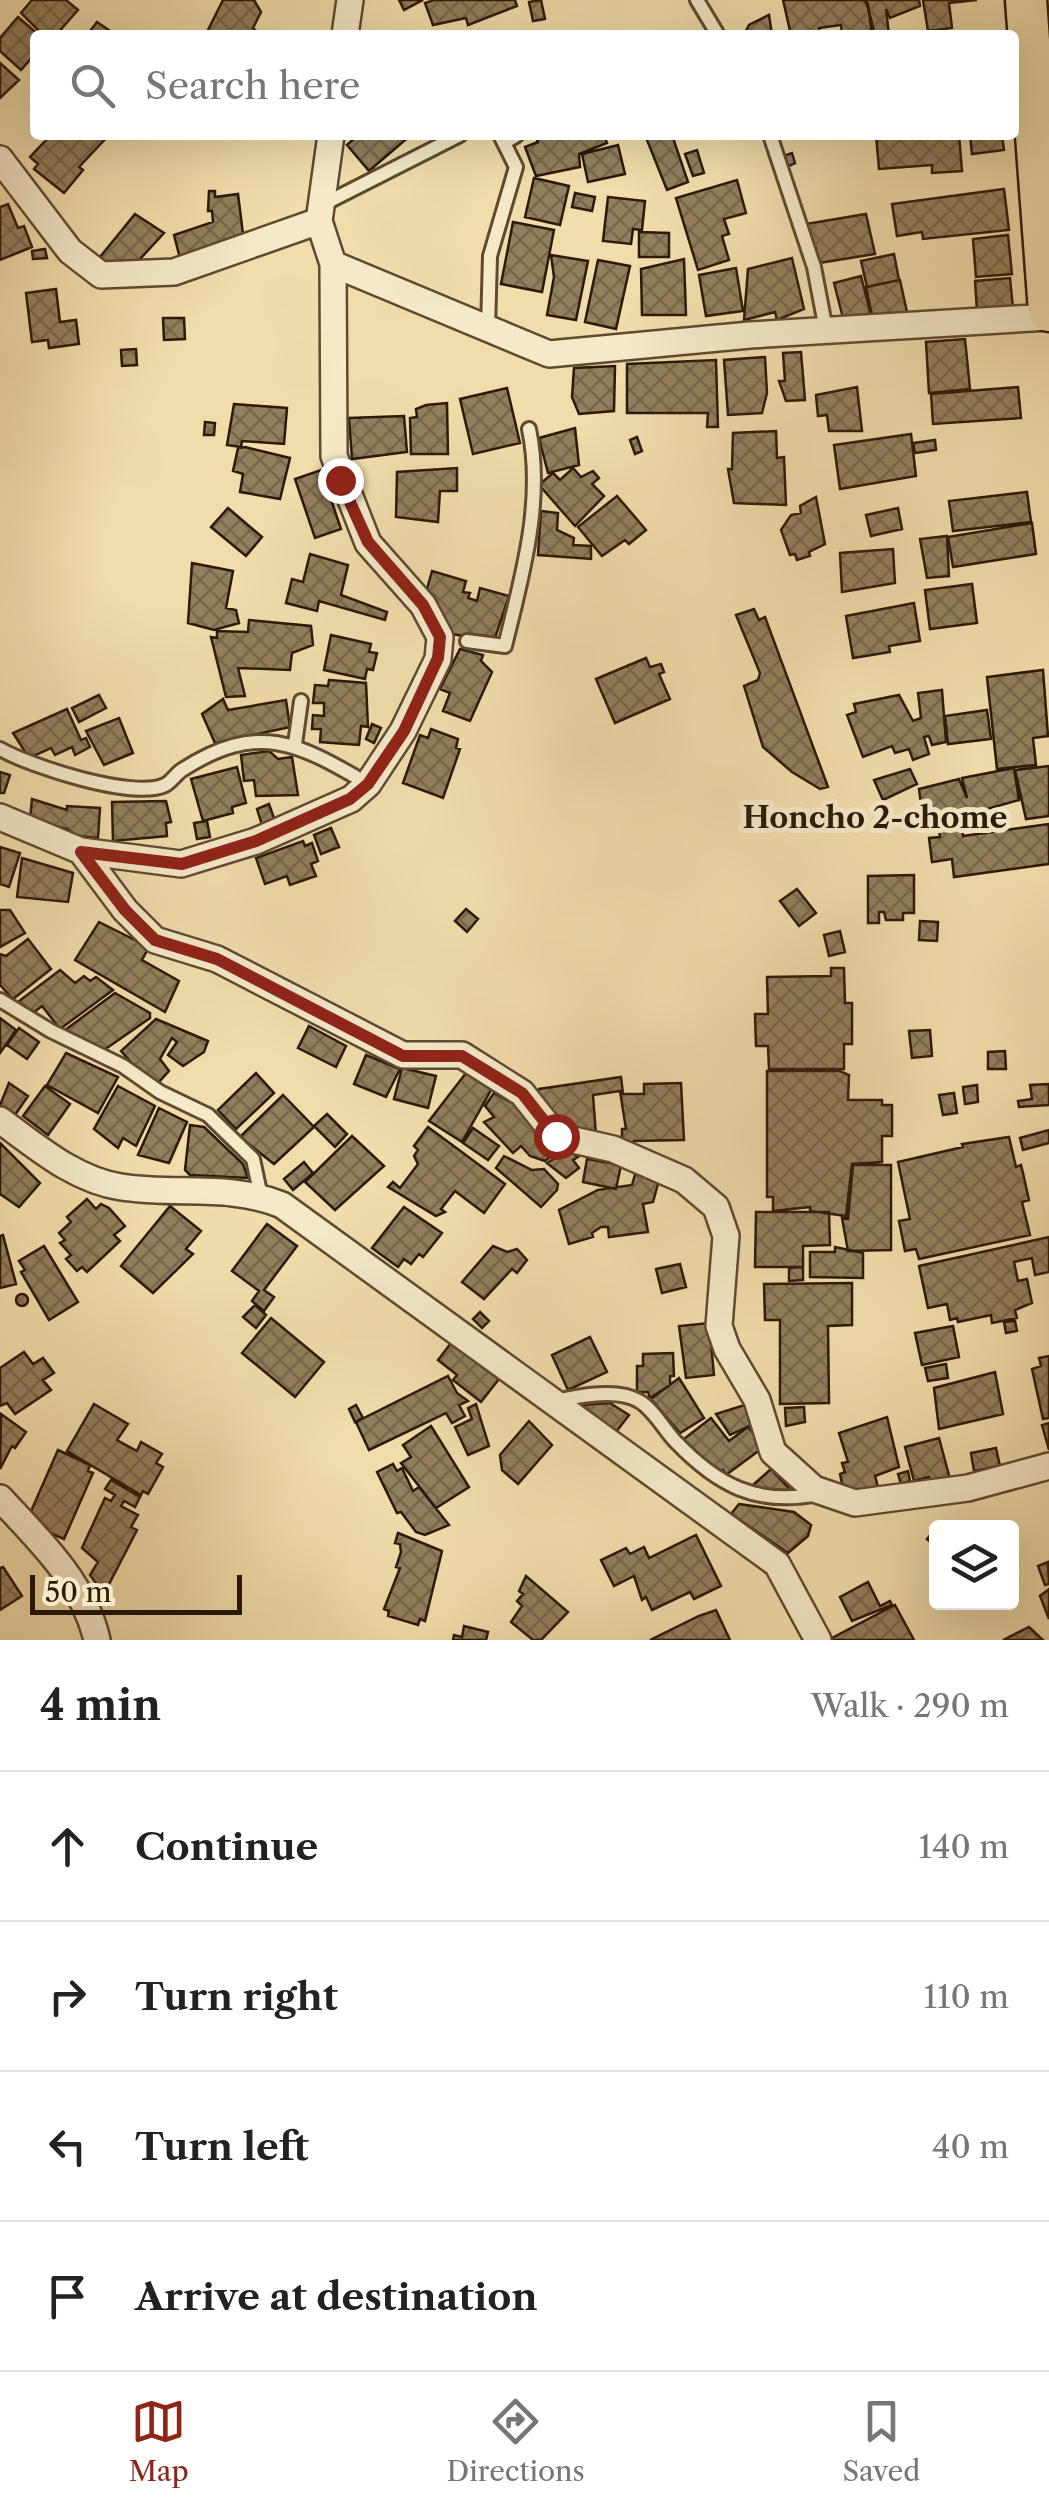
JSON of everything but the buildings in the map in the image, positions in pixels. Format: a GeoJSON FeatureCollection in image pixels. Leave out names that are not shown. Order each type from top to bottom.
{"type":"FeatureCollection","features":[{"type":"Feature","properties":{"kind":"main road"},"geometry":{"type":"LineString","coordinates":[[1026,0],[1044,192],[1049,314]]}},
{"type":"Feature","properties":{"kind":"street"},"geometry":{"type":"LineString","coordinates":[[346,30],[350,0]]}},
{"type":"Feature","properties":{"kind":"street"},"geometry":{"type":"LineString","coordinates":[[0,817],[81,852],[182,864],[256,841],[350,799],[368,784],[404,731],[438,658],[453,639],[368,542],[340,480],[334,456],[332,264],[320,213],[331,140]]}},
{"type":"Feature","properties":{"kind":"street"},"geometry":{"type":"LineString","coordinates":[[0,159],[70,251],[101,275],[174,272],[320,213]]}},
{"type":"Feature","properties":{"kind":"street"},"geometry":{"type":"LineString","coordinates":[[332,264],[548,354],[1049,314]]}},
{"type":"Feature","properties":{"kind":"street"},"geometry":{"type":"LineString","coordinates":[[81,852],[125,910],[155,940],[217,959],[403,1056],[462,1056],[522,1093],[556,1136],[612,1149],[648,1164],[684,1180],[716,1207],[726,1236],[719,1326],[726,1349],[757,1400],[773,1452],[814,1490],[855,1503],[968,1488],[1049,1466]]}},
{"type":"Feature","properties":{"kind":"street"},"geometry":{"type":"LineString","coordinates":[[0,1120],[66,1168],[120,1187],[250,1192],[282,1205],[777,1564],[818,1640]]}},
{"type":"Feature","properties":{"kind":"street"},"geometry":{"type":"LineString","coordinates":[[0,1498],[55,1557],[92,1618],[96,1640]]}},
{"type":"Feature","properties":{"kind":"lane"},"geometry":{"type":"LineString","coordinates":[[697,0],[715,30]]}},
{"type":"Feature","properties":{"kind":"lane"},"geometry":{"type":"LineString","coordinates":[[320,213],[451,140]]}},
{"type":"Feature","properties":{"kind":"lane"},"geometry":{"type":"LineString","coordinates":[[488,329],[490,256],[516,167],[502,140]]}},
{"type":"Feature","properties":{"kind":"lane"},"geometry":{"type":"LineString","coordinates":[[772,140],[814,267],[826,330]]}},
{"type":"Feature","properties":{"kind":"lane"},"geometry":{"type":"LineString","coordinates":[[453,639],[506,646],[529,546],[534,456],[528,429]]}},
{"type":"Feature","properties":{"kind":"lane"},"geometry":{"type":"LineString","coordinates":[[296,744],[302,701]]}},
{"type":"Feature","properties":{"kind":"lane"},"geometry":{"type":"LineString","coordinates":[[0,748],[88,780],[164,786],[182,770],[242,742],[296,744],[368,784]]}},
{"type":"Feature","properties":{"kind":"lane"},"geometry":{"type":"LineString","coordinates":[[0,1000],[50,1031],[123,1066],[160,1092],[208,1115],[253,1159],[261,1196]]}},
{"type":"Feature","properties":{"kind":"lane"},"geometry":{"type":"LineString","coordinates":[[553,1402],[580,1396],[640,1401],[678,1444],[717,1477],[781,1501],[824,1493]]}},
{"type":"Feature","properties":{"kind":"district","name":"Honcho 2-chome"},"geometry":{"type":"Point","coordinates":[875,817]}},
{"type":"Feature","properties":{"kind":"route"},"geometry":{"type":"LineString","coordinates":[[340,480],[368,542],[423,605],[440,637],[438,658],[404,731],[368,784],[350,799],[256,841],[182,864],[81,852],[125,910],[155,940],[217,959],[403,1056],[462,1056],[522,1093],[556,1136]]}}]}
